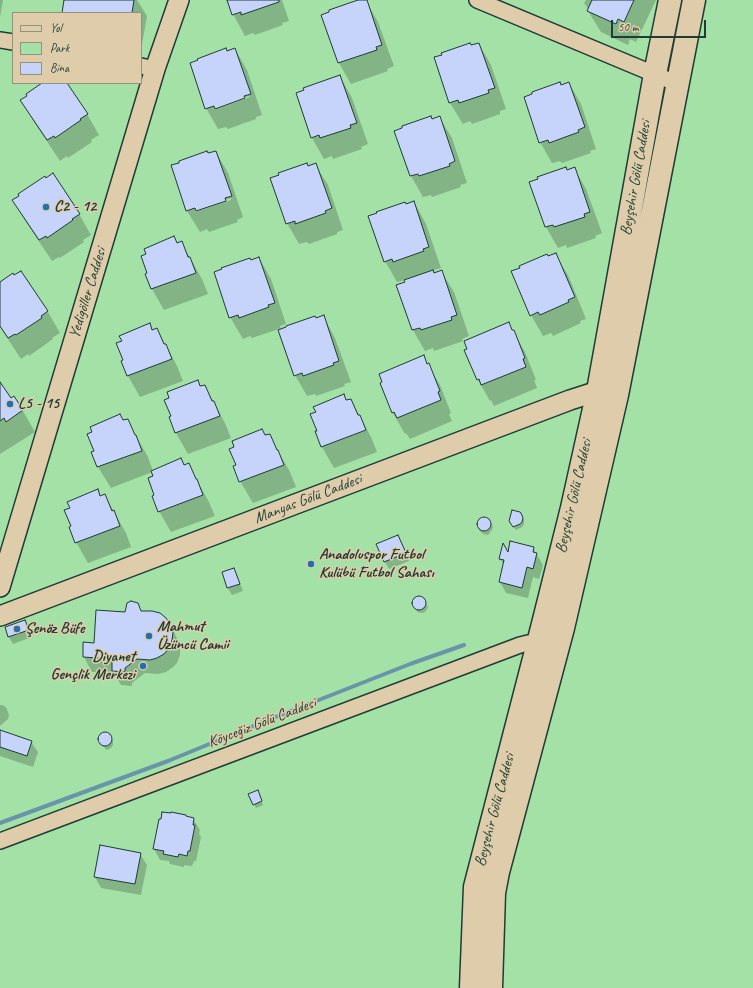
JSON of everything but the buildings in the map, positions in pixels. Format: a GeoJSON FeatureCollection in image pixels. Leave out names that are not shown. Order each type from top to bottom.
{"type":"FeatureCollection","features":[{"type":"Feature","properties":{"kind":"main road","name":"Beyşehir Gölü Caddesi"},"geometry":{"type":"LineString","coordinates":[[471,988],[475,887],[546,644],[570,515],[608,393],[655,74],[670,0]]}},
{"type":"Feature","properties":{"kind":"main road"},"geometry":{"type":"LineString","coordinates":[[608,393],[678,84],[694,0]]}},
{"type":"Feature","properties":{"kind":"main road"},"geometry":{"type":"LineString","coordinates":[[491,988],[494,893],[546,644]]}},
{"type":"Feature","properties":{"kind":"street","name":"Yedigöller Caddesi"},"geometry":{"type":"LineString","coordinates":[[0,587],[148,67],[179,0]]}},
{"type":"Feature","properties":{"kind":"street"},"geometry":{"type":"LineString","coordinates":[[478,0],[678,84]]}},
{"type":"Feature","properties":{"kind":"street"},"geometry":{"type":"LineString","coordinates":[[0,40],[12,42]]}},
{"type":"Feature","properties":{"kind":"street","name":"Manyas Gölü Caddesi"},"geometry":{"type":"LineString","coordinates":[[0,616],[555,406],[608,393]]}},
{"type":"Feature","properties":{"kind":"street","name":"Köyceğiz Gölü Caddesi"},"geometry":{"type":"LineString","coordinates":[[0,841],[520,645],[528,643],[546,644]]}},
{"type":"Feature","properties":{"kind":"green space"},"geometry":{"type":"Polygon","coordinates":[[[0,0],[753,0],[753,988],[0,988],[0,0]]]}},
{"type":"Feature","properties":{"kind":"waterway"},"geometry":{"type":"LineString","coordinates":[[0,823],[168,761],[410,664],[464,645]]}},
{"type":"Feature","properties":{"kind":"place","name":"C2 - 12"},"geometry":{"type":"Point","coordinates":[46,207]}},
{"type":"Feature","properties":{"kind":"place","name":"L5 - 15"},"geometry":{"type":"Point","coordinates":[10,404]}},
{"type":"Feature","properties":{"kind":"place","name":"Anadoluspor Futbol Kulübü Futbol Sahası"},"geometry":{"type":"Point","coordinates":[311,564]}},
{"type":"Feature","properties":{"kind":"place","name":"Şenöz Büfe"},"geometry":{"type":"Point","coordinates":[17,629]}},
{"type":"Feature","properties":{"kind":"place","name":"Mahmut Üzüncü Camii"},"geometry":{"type":"Point","coordinates":[149,636]}},
{"type":"Feature","properties":{"kind":"place","name":"Diyanet Gençlik Merkezi"},"geometry":{"type":"Point","coordinates":[143,666]}}]}
